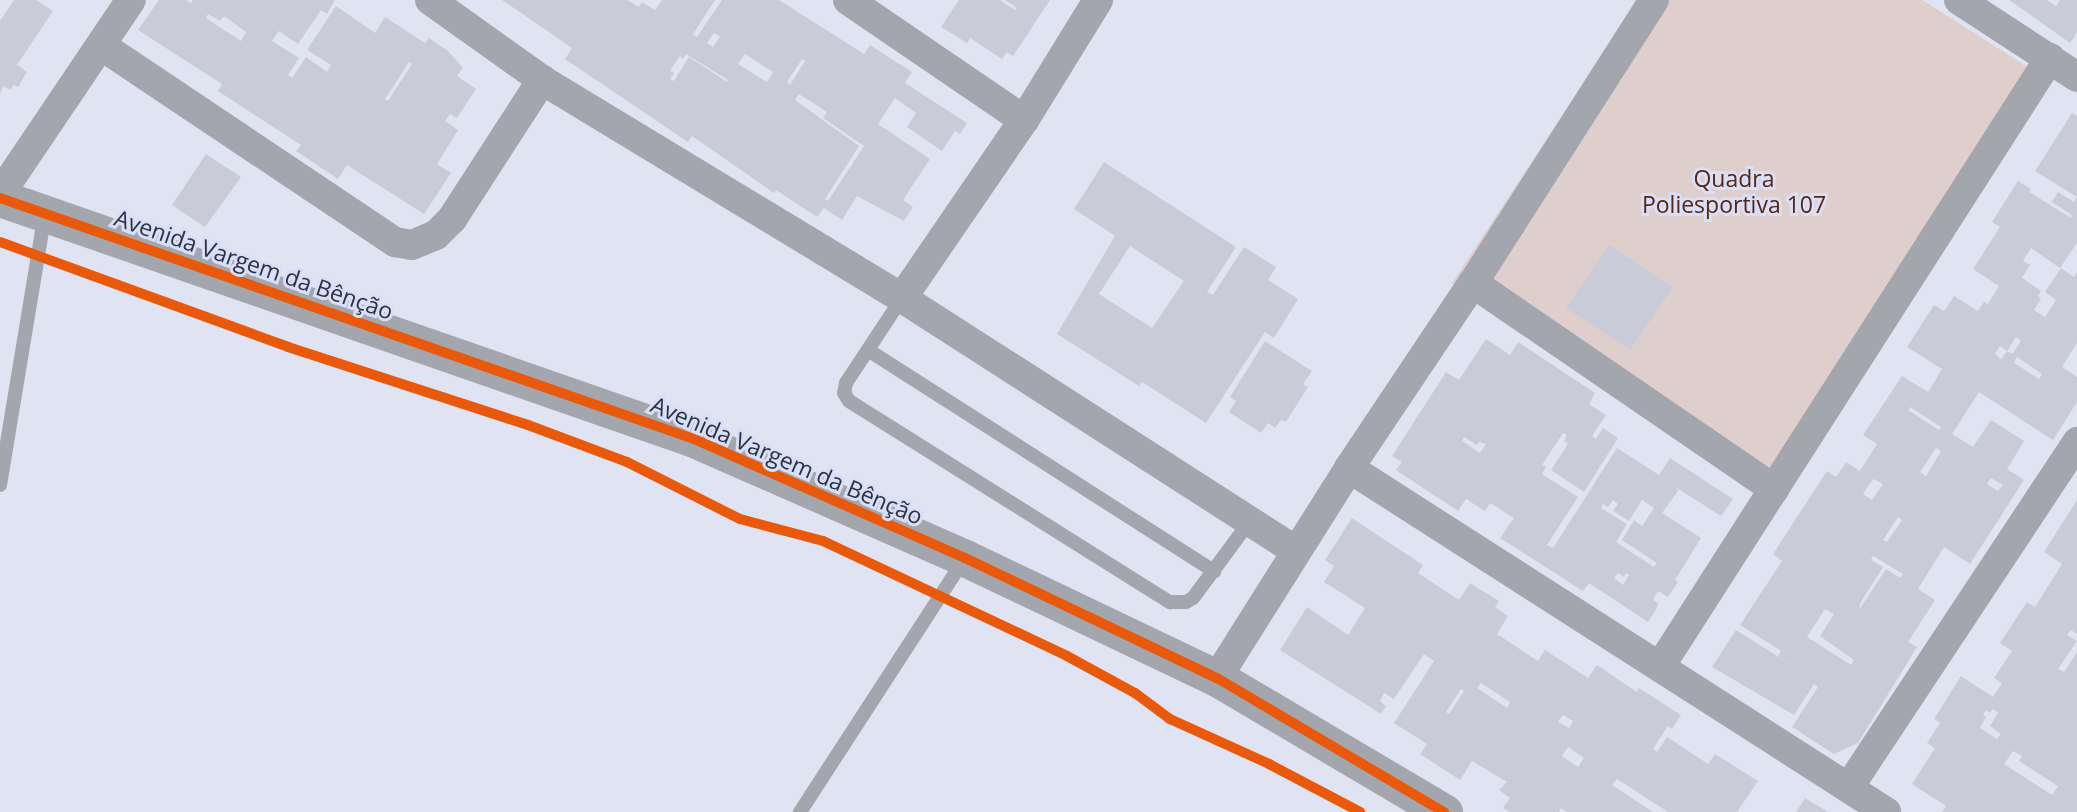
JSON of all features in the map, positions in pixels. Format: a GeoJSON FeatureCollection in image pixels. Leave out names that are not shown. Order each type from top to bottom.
{"type":"FeatureCollection","features":[{"type":"Feature","properties":{"kind":"street"},"geometry":{"type":"LineString","coordinates":[[0,196],[131,0]]}},
{"type":"Feature","properties":{"kind":"street"},"geometry":{"type":"LineString","coordinates":[[430,0],[541,80],[902,298],[1296,551]]}},
{"type":"Feature","properties":{"kind":"street"},"geometry":{"type":"LineString","coordinates":[[848,0],[1024,120]]}},
{"type":"Feature","properties":{"kind":"street"},"geometry":{"type":"LineString","coordinates":[[902,298],[1024,120],[1098,0]]}},
{"type":"Feature","properties":{"kind":"street"},"geometry":{"type":"LineString","coordinates":[[1217,678],[1349,468],[1473,283],[1654,0]]}},
{"type":"Feature","properties":{"kind":"street"},"geometry":{"type":"LineString","coordinates":[[1959,0],[2077,77]]}},
{"type":"Feature","properties":{"kind":"street"},"geometry":{"type":"LineString","coordinates":[[102,46],[395,242],[412,245],[436,235],[452,219],[541,80]]}},
{"type":"Feature","properties":{"kind":"street"},"geometry":{"type":"LineString","coordinates":[[1661,665],[2050,58]]}},
{"type":"Feature","properties":{"kind":"street","name":"Avenida Vargem da Bênção"},"geometry":{"type":"LineString","coordinates":[[0,196],[45,214],[694,439],[965,558],[1217,678],[1444,812]]}},
{"type":"Feature","properties":{"kind":"street"},"geometry":{"type":"LineString","coordinates":[[1473,283],[1773,489]]}},
{"type":"Feature","properties":{"kind":"street"},"geometry":{"type":"LineString","coordinates":[[1849,786],[2077,442]]}},
{"type":"Feature","properties":{"kind":"street"},"geometry":{"type":"LineString","coordinates":[[1349,468],[1661,665],[1886,812]]}},
{"type":"Feature","properties":{"kind":"lane"},"geometry":{"type":"LineString","coordinates":[[0,485],[45,214]]}},
{"type":"Feature","properties":{"kind":"lane"},"geometry":{"type":"LineString","coordinates":[[902,298],[846,383],[844,393],[849,401],[1170,602],[1186,602],[1193,598],[1250,521]]}},
{"type":"Feature","properties":{"kind":"lane"},"geometry":{"type":"LineString","coordinates":[[867,350],[1214,571]]}},
{"type":"Feature","properties":{"kind":"lane"},"geometry":{"type":"LineString","coordinates":[[800,812],[965,558]]}},
{"type":"Feature","properties":{"kind":"green space","name":"Quadra Poliesportiva 107"},"geometry":{"type":"Polygon","coordinates":[[[1638,0],[1922,0],[2037,73],[1757,491],[1452,283],[1638,0]]]}},
{"type":"Feature","properties":{"kind":"building"},"geometry":{"type":"Polygon","coordinates":[[[14,0],[36,0],[53,11],[17,65],[27,72],[18,87],[14,85],[10,90],[4,86],[0,93],[0,21],[14,0]]]}},
{"type":"Feature","properties":{"kind":"building"},"geometry":{"type":"Polygon","coordinates":[[[159,0],[186,0],[191,3],[193,0],[335,0],[327,14],[321,10],[298,44],[279,31],[272,41],[299,58],[288,75],[292,78],[306,57],[327,72],[331,65],[307,50],[336,6],[375,33],[385,17],[425,43],[429,38],[448,51],[463,68],[457,76],[476,89],[457,118],[450,114],[445,121],[458,130],[437,164],[451,173],[424,214],[347,165],[338,179],[296,151],[301,145],[218,91],[222,84],[138,30],[159,0]],[[208,14],[206,18],[241,41],[246,32],[224,16],[220,21],[208,14]],[[409,62],[385,99],[388,101],[412,64],[409,62]]]}},
{"type":"Feature","properties":{"kind":"building"},"geometry":{"type":"Polygon","coordinates":[[[502,0],[627,0],[639,7],[642,2],[655,10],[662,0],[715,0],[693,34],[697,37],[722,0],[779,0],[864,54],[870,45],[912,72],[905,83],[967,123],[960,134],[955,131],[942,151],[907,127],[916,113],[895,98],[878,124],[930,159],[903,200],[913,207],[904,221],[857,196],[842,220],[824,208],[817,217],[776,190],[774,193],[692,136],[688,142],[565,59],[572,48],[502,0]],[[714,33],[707,43],[713,47],[720,37],[714,33]],[[686,54],[683,59],[680,56],[670,71],[674,73],[670,79],[674,81],[689,57],[727,82],[728,80],[686,54]],[[745,54],[738,64],[767,82],[773,72],[745,54]],[[802,59],[787,82],[790,85],[805,61],[802,59]],[[799,94],[795,100],[859,146],[825,199],[828,201],[864,146],[823,118],[827,112],[799,94]]]}},
{"type":"Feature","properties":{"kind":"building"},"geometry":{"type":"Polygon","coordinates":[[[959,0],[1000,0],[1015,10],[1017,8],[1005,0],[1050,0],[1013,56],[1007,52],[1002,59],[970,38],[967,43],[941,27],[959,0]]]}},
{"type":"Feature","properties":{"kind":"building"},"geometry":{"type":"Polygon","coordinates":[[[2009,0],[2047,0],[2056,6],[2060,0],[2077,0],[2077,32],[2070,43],[2009,0]]]}},
{"type":"Feature","properties":{"kind":"building"},"geometry":{"type":"Polygon","coordinates":[[[2072,113],[2077,116],[2077,197],[2035,171],[2072,113]]]}},
{"type":"Feature","properties":{"kind":"building"},"geometry":{"type":"Polygon","coordinates":[[[206,154],[241,177],[205,227],[172,205],[206,154]]]}},
{"type":"Feature","properties":{"kind":"building"},"geometry":{"type":"Polygon","coordinates":[[[1104,162],[1236,247],[1207,292],[1213,295],[1244,247],[1276,267],[1268,280],[1298,299],[1274,338],[1265,332],[1206,423],[1142,382],[1139,386],[1057,334],[1115,236],[1074,209],[1104,162]],[[1130,246],[1099,294],[1152,328],[1184,281],[1130,246]]]}},
{"type":"Feature","properties":{"kind":"building"},"geometry":{"type":"Polygon","coordinates":[[[2018,181],[2031,189],[2029,192],[2071,218],[2072,215],[2052,202],[2058,192],[2074,202],[2077,197],[2077,243],[2060,268],[2031,248],[2023,261],[2030,265],[2022,278],[2041,291],[2038,296],[2041,299],[2034,310],[2045,317],[2056,300],[2045,292],[2061,268],[2074,277],[2077,272],[2077,343],[2062,367],[2077,377],[2077,402],[2053,440],[1979,392],[1952,434],[1973,447],[1991,420],[2024,441],[2007,469],[2024,480],[1970,564],[1944,547],[1918,589],[1935,600],[1908,642],[1917,647],[1858,743],[1834,754],[1792,727],[1818,687],[1814,684],[1794,715],[1712,667],[1736,630],[1809,676],[1778,656],[1781,651],[1740,625],[1782,561],[1773,554],[1827,471],[1836,477],[1846,462],[1860,471],[1877,444],[1863,435],[1902,376],[1928,392],[1942,369],[1907,347],[1934,305],[1944,311],[1954,296],[1978,311],[1984,302],[1988,304],[1999,286],[1973,269],[2000,227],[1992,222],[2018,181]],[[2016,337],[2007,351],[2012,354],[2021,341],[2016,337]],[[2000,346],[1995,354],[2001,359],[2007,351],[2000,346]],[[2017,357],[2014,363],[2039,379],[2042,374],[2017,357]],[[1910,407],[1908,410],[1939,430],[1941,427],[1910,407]],[[1936,448],[1920,472],[1926,476],[1941,451],[1936,448]],[[1991,478],[1987,484],[1998,491],[2003,485],[1991,478]],[[1873,479],[1863,494],[1872,500],[1883,484],[1873,479]],[[1898,517],[1883,540],[1887,542],[1902,520],[1898,517]],[[1873,556],[1871,560],[1883,567],[1861,602],[1859,610],[1886,569],[1900,578],[1903,574],[1873,556]],[[1825,609],[1807,637],[1851,665],[1854,660],[1820,636],[1834,614],[1825,609]]]}},
{"type":"Feature","properties":{"kind":"building"},"geometry":{"type":"Polygon","coordinates":[[[1609,245],[1673,287],[1630,350],[1566,308],[1609,245]]]}},
{"type":"Feature","properties":{"kind":"building"},"geometry":{"type":"Polygon","coordinates":[[[1486,339],[1510,355],[1518,342],[1595,393],[1589,404],[1606,415],[1592,436],[1596,439],[1603,428],[1618,438],[1584,492],[1551,470],[1568,444],[1564,441],[1567,435],[1563,433],[1542,465],[1546,467],[1542,474],[1578,497],[1547,545],[1553,548],[1617,448],[1659,475],[1670,458],[1733,499],[1721,516],[1677,488],[1678,491],[1662,513],[1701,538],[1675,580],[1678,582],[1668,597],[1658,591],[1653,600],[1658,603],[1657,608],[1648,622],[1589,583],[1583,591],[1500,538],[1514,518],[1490,503],[1485,511],[1466,499],[1458,511],[1396,470],[1402,462],[1392,456],[1446,372],[1459,380],[1486,339]],[[1464,437],[1462,441],[1480,453],[1486,444],[1479,442],[1477,445],[1464,437]],[[1613,500],[1608,507],[1603,504],[1601,508],[1627,524],[1616,542],[1654,567],[1657,563],[1622,540],[1634,520],[1642,526],[1654,508],[1642,500],[1629,521],[1613,511],[1618,504],[1613,500]],[[1618,573],[1614,578],[1623,585],[1629,575],[1626,573],[1624,577],[1618,573]]]}},
{"type":"Feature","properties":{"kind":"building"},"geometry":{"type":"Polygon","coordinates":[[[1265,341],[1312,371],[1303,384],[1308,387],[1286,422],[1281,420],[1275,428],[1268,423],[1261,433],[1229,412],[1236,401],[1230,397],[1265,341]]]}},
{"type":"Feature","properties":{"kind":"building"},"geometry":{"type":"Polygon","coordinates":[[[2077,500],[2077,634],[2071,630],[2067,635],[2077,641],[2058,669],[2064,672],[2077,652],[2077,812],[1942,812],[1946,806],[1912,784],[1935,748],[1927,743],[1940,723],[1934,719],[1961,676],[1993,697],[2002,683],[1994,678],[2012,651],[2000,643],[2027,602],[2035,607],[2062,564],[2044,552],[2077,500]],[[1993,709],[1990,713],[1986,710],[1983,715],[1986,717],[1980,728],[1997,739],[2001,734],[1990,726],[1998,713],[1993,709]],[[2013,751],[2004,764],[2052,795],[2058,786],[2019,761],[2022,756],[2013,751]]]}},
{"type":"Feature","properties":{"kind":"building"},"geometry":{"type":"Polygon","coordinates":[[[1352,518],[1423,565],[1418,573],[1459,600],[1470,583],[1499,601],[1495,607],[1508,616],[1497,634],[1538,661],[1545,650],[1588,678],[1597,665],[1637,692],[1639,688],[1681,715],[1672,729],[1668,726],[1653,749],[1657,752],[1667,737],[1708,764],[1715,754],[1758,781],[1737,812],[1668,812],[1617,779],[1612,785],[1653,812],[1567,812],[1561,808],[1559,812],[1509,812],[1503,808],[1510,798],[1499,790],[1507,782],[1472,761],[1460,780],[1420,754],[1427,744],[1394,723],[1434,661],[1424,654],[1394,699],[1384,693],[1380,701],[1386,706],[1381,714],[1280,650],[1307,607],[1348,635],[1365,608],[1324,582],[1334,566],[1325,560],[1352,518]],[[1481,683],[1477,688],[1507,708],[1510,702],[1481,683]],[[1461,689],[1446,712],[1449,714],[1464,691],[1461,689]],[[1563,715],[1558,722],[1569,728],[1573,721],[1563,715]],[[1568,747],[1562,756],[1578,767],[1584,758],[1568,747]]]}},
{"type":"Feature","properties":{"kind":"building"},"geometry":{"type":"Polygon","coordinates":[[[1805,798],[1828,812],[1796,812],[1805,798]]]}},
{"type":"Feature","properties":{"kind":"cycle path"},"geometry":{"type":"LineString","coordinates":[[0,198],[694,439],[965,558],[1217,678],[1444,812]]}},
{"type":"Feature","properties":{"kind":"cycle path"},"geometry":{"type":"LineString","coordinates":[[0,242],[288,347],[528,425],[627,462],[740,519],[823,541],[1067,656],[1135,693],[1170,719],[1269,764],[1360,812]]}}]}
